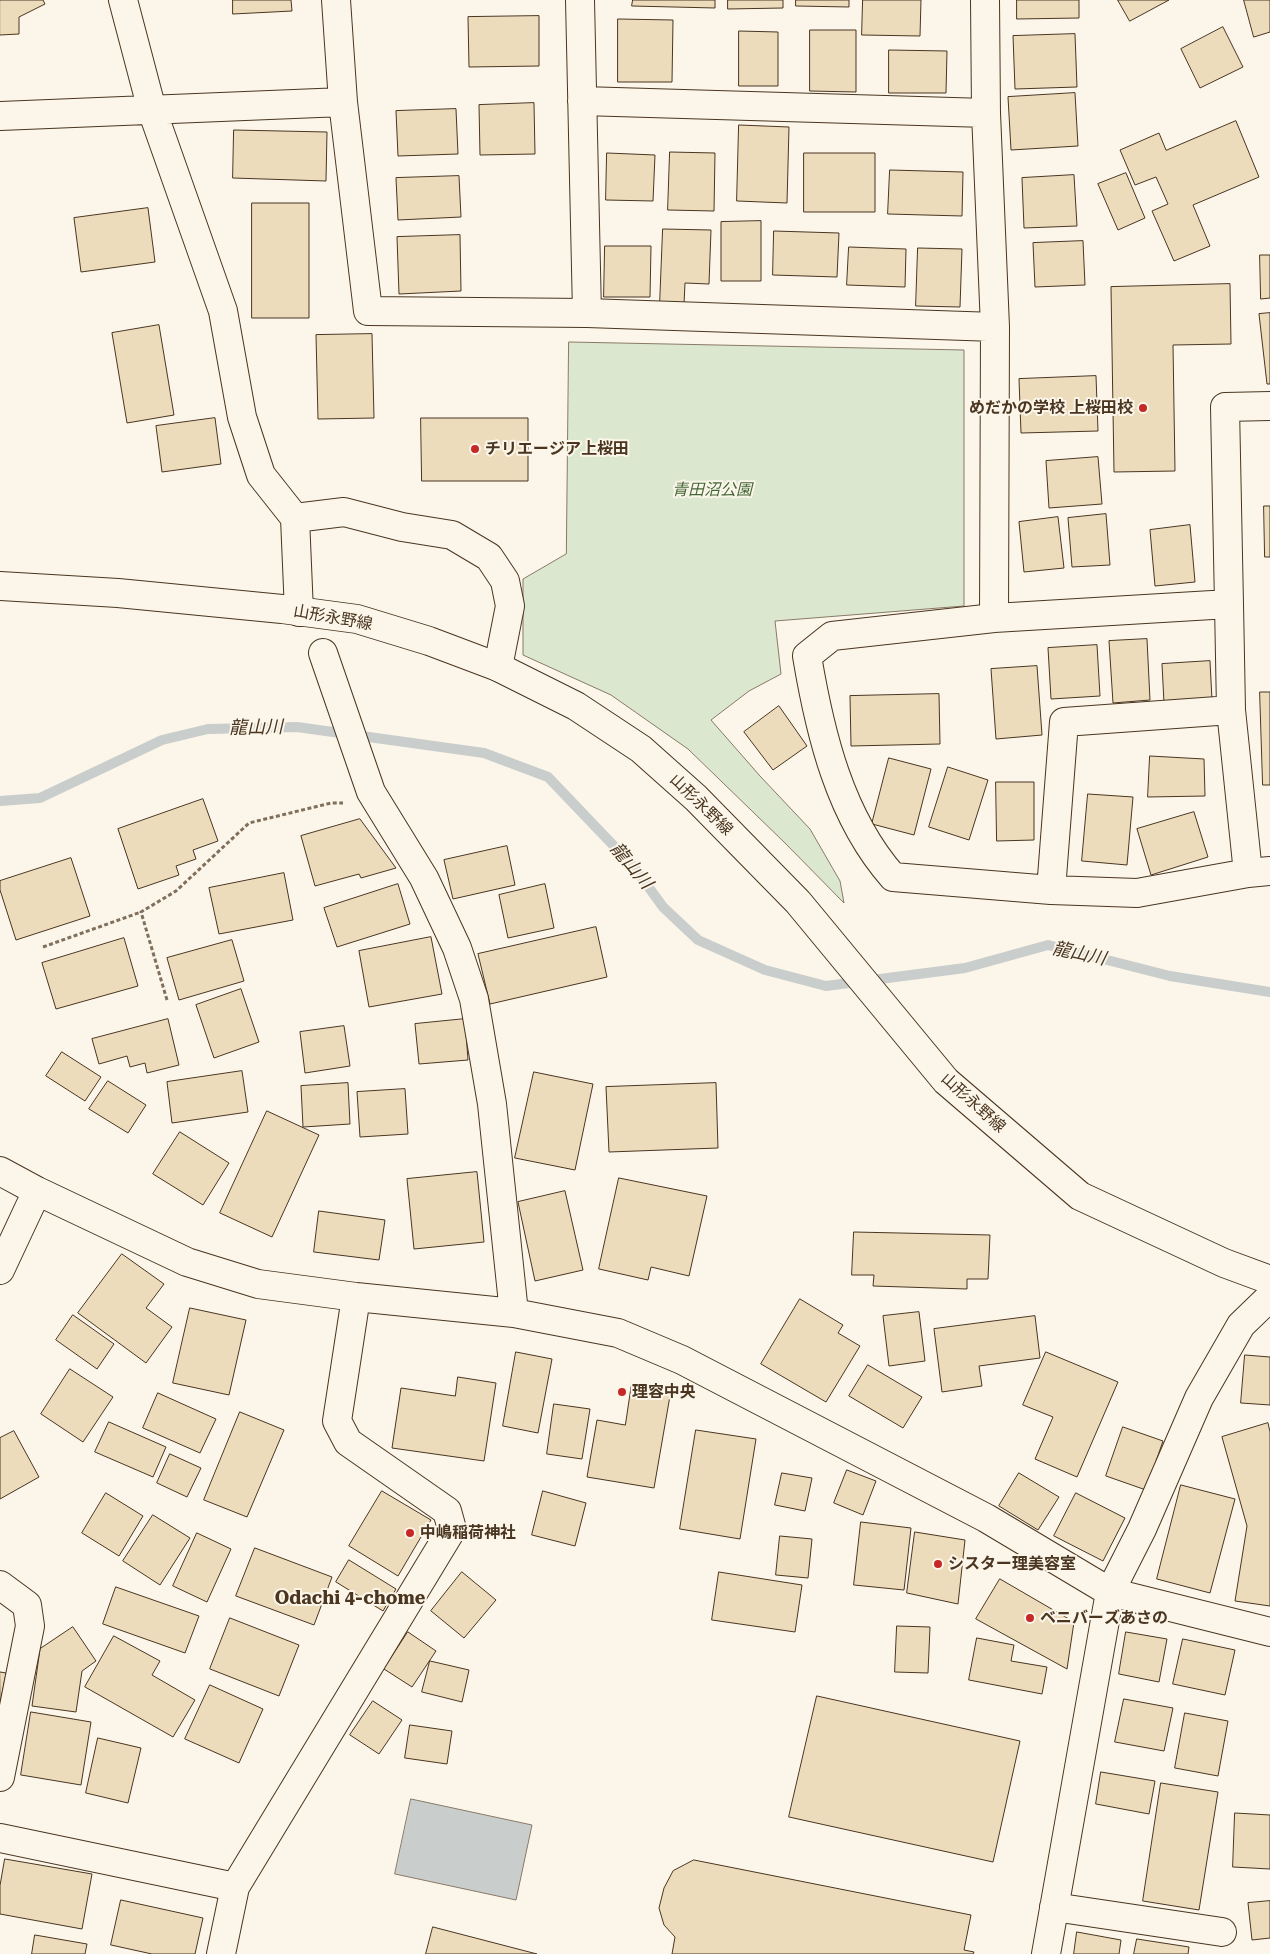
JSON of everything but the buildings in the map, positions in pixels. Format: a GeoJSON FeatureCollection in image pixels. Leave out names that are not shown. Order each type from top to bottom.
{"type":"FeatureCollection","features":[{"type":"Feature","properties":{"kind":"main road"},"geometry":{"type":"LineString","coordinates":[[123,0],[152,110],[223,311],[242,416],[261,476],[295,518],[299,612]]}},
{"type":"Feature","properties":{"kind":"main road"},"geometry":{"type":"LineString","coordinates":[[336,0],[343,102],[368,311],[587,313],[995,327]]}},
{"type":"Feature","properties":{"kind":"main road"},"geometry":{"type":"LineString","coordinates":[[580,0],[587,313]]}},
{"type":"Feature","properties":{"kind":"main road"},"geometry":{"type":"LineString","coordinates":[[984,0],[986,113],[995,327],[994,618]]}},
{"type":"Feature","properties":{"kind":"main road"},"geometry":{"type":"LineString","coordinates":[[582,101],[986,113]]}},
{"type":"Feature","properties":{"kind":"main road"},"geometry":{"type":"LineString","coordinates":[[0,116],[343,102]]}},
{"type":"Feature","properties":{"kind":"main road"},"geometry":{"type":"LineString","coordinates":[[1229,604],[994,618],[832,636],[807,656],[815,704],[840,790],[876,858],[893,877],[1051,890],[1137,893],[1259,872],[1231,710],[1229,604],[1225,407],[1270,406]]}},
{"type":"Feature","properties":{"kind":"main road"},"geometry":{"type":"LineString","coordinates":[[295,518],[344,512],[402,527],[452,535],[489,557],[505,581],[510,606],[498,667]]}},
{"type":"Feature","properties":{"kind":"main road","name":"山形永野線"},"geometry":{"type":"LineString","coordinates":[[0,586],[118,593],[357,620],[428,641],[498,667],[576,706],[641,749],[696,798],[798,902],[946,1082],[1080,1196],[1224,1263],[1270,1280]]}},
{"type":"Feature","properties":{"kind":"main road"},"geometry":{"type":"LineString","coordinates":[[323,653],[373,797],[424,878],[457,948],[474,999],[492,1104],[514,1313]]}},
{"type":"Feature","properties":{"kind":"main road"},"geometry":{"type":"LineString","coordinates":[[1051,890],[1064,722],[1231,710]]}},
{"type":"Feature","properties":{"kind":"main road"},"geometry":{"type":"LineString","coordinates":[[0,1171],[37,1191],[187,1262],[258,1284],[356,1297],[514,1313],[618,1333],[682,1360],[986,1518],[1110,1592],[1270,1632]]}},
{"type":"Feature","properties":{"kind":"main road"},"geometry":{"type":"LineString","coordinates":[[0,1270],[37,1191]]}},
{"type":"Feature","properties":{"kind":"main road"},"geometry":{"type":"LineString","coordinates":[[221,1954],[235,1888],[452,1529],[447,1511],[348,1442],[336,1421],[356,1297]]}},
{"type":"Feature","properties":{"kind":"main road"},"geometry":{"type":"LineString","coordinates":[[1046,1954],[1110,1592],[1142,1529],[1199,1398],[1241,1325],[1270,1297]]}},
{"type":"Feature","properties":{"kind":"main road"},"geometry":{"type":"LineString","coordinates":[[0,1585],[26,1605],[30,1626],[0,1777]]}},
{"type":"Feature","properties":{"kind":"main road"},"geometry":{"type":"LineString","coordinates":[[0,1838],[235,1888]]}},
{"type":"Feature","properties":{"kind":"main road"},"geometry":{"type":"LineString","coordinates":[[1054,1907],[1222,1932]]}},
{"type":"Feature","properties":{"kind":"path"},"geometry":{"type":"LineString","coordinates":[[43,947],[141,912],[176,891],[249,823],[331,803],[373,797]]}},
{"type":"Feature","properties":{"kind":"path"},"geometry":{"type":"LineString","coordinates":[[141,912],[167,1000]]}},
{"type":"Feature","properties":{"kind":"green space","name":"青田沼公園"},"geometry":{"type":"Polygon","coordinates":[[[569,342],[964,350],[964,606],[775,621],[781,674],[749,691],[711,720],[810,829],[840,881],[844,903],[688,749],[611,695],[523,655],[523,579],[566,554],[569,342]]]}},
{"type":"Feature","properties":{"kind":"shaded area"},"geometry":{"type":"Polygon","coordinates":[[[411,1799],[532,1825],[516,1900],[395,1874],[411,1799]]]}},
{"type":"Feature","properties":{"kind":"waterway","name":"龍山川"},"geometry":{"type":"LineString","coordinates":[[0,801],[40,798],[162,740],[208,729],[297,727],[484,753],[548,777],[634,867],[663,907],[698,940],[765,970],[826,986],[965,968],[1048,945],[1170,976],[1270,992]]}},
{"type":"Feature","properties":{"kind":"place","name":"めだかの学校 上桜田校"},"geometry":{"type":"Point","coordinates":[1143,408]}},
{"type":"Feature","properties":{"kind":"place","name":"チリエージア上桜田"},"geometry":{"type":"Point","coordinates":[475,449]}},
{"type":"Feature","properties":{"kind":"place","name":"理容中央"},"geometry":{"type":"Point","coordinates":[622,1392]}},
{"type":"Feature","properties":{"kind":"place","name":"中嶋稲荷神社"},"geometry":{"type":"Point","coordinates":[410,1533]}},
{"type":"Feature","properties":{"kind":"place","name":"シスター理美容室"},"geometry":{"type":"Point","coordinates":[938,1564]}},
{"type":"Feature","properties":{"kind":"place","name":"ベニバーズあさの"},"geometry":{"type":"Point","coordinates":[1030,1618]}},
{"type":"Feature","properties":{"kind":"district","name":"Odachi 4-chome"},"geometry":{"type":"Point","coordinates":[350,1599]}}]}
